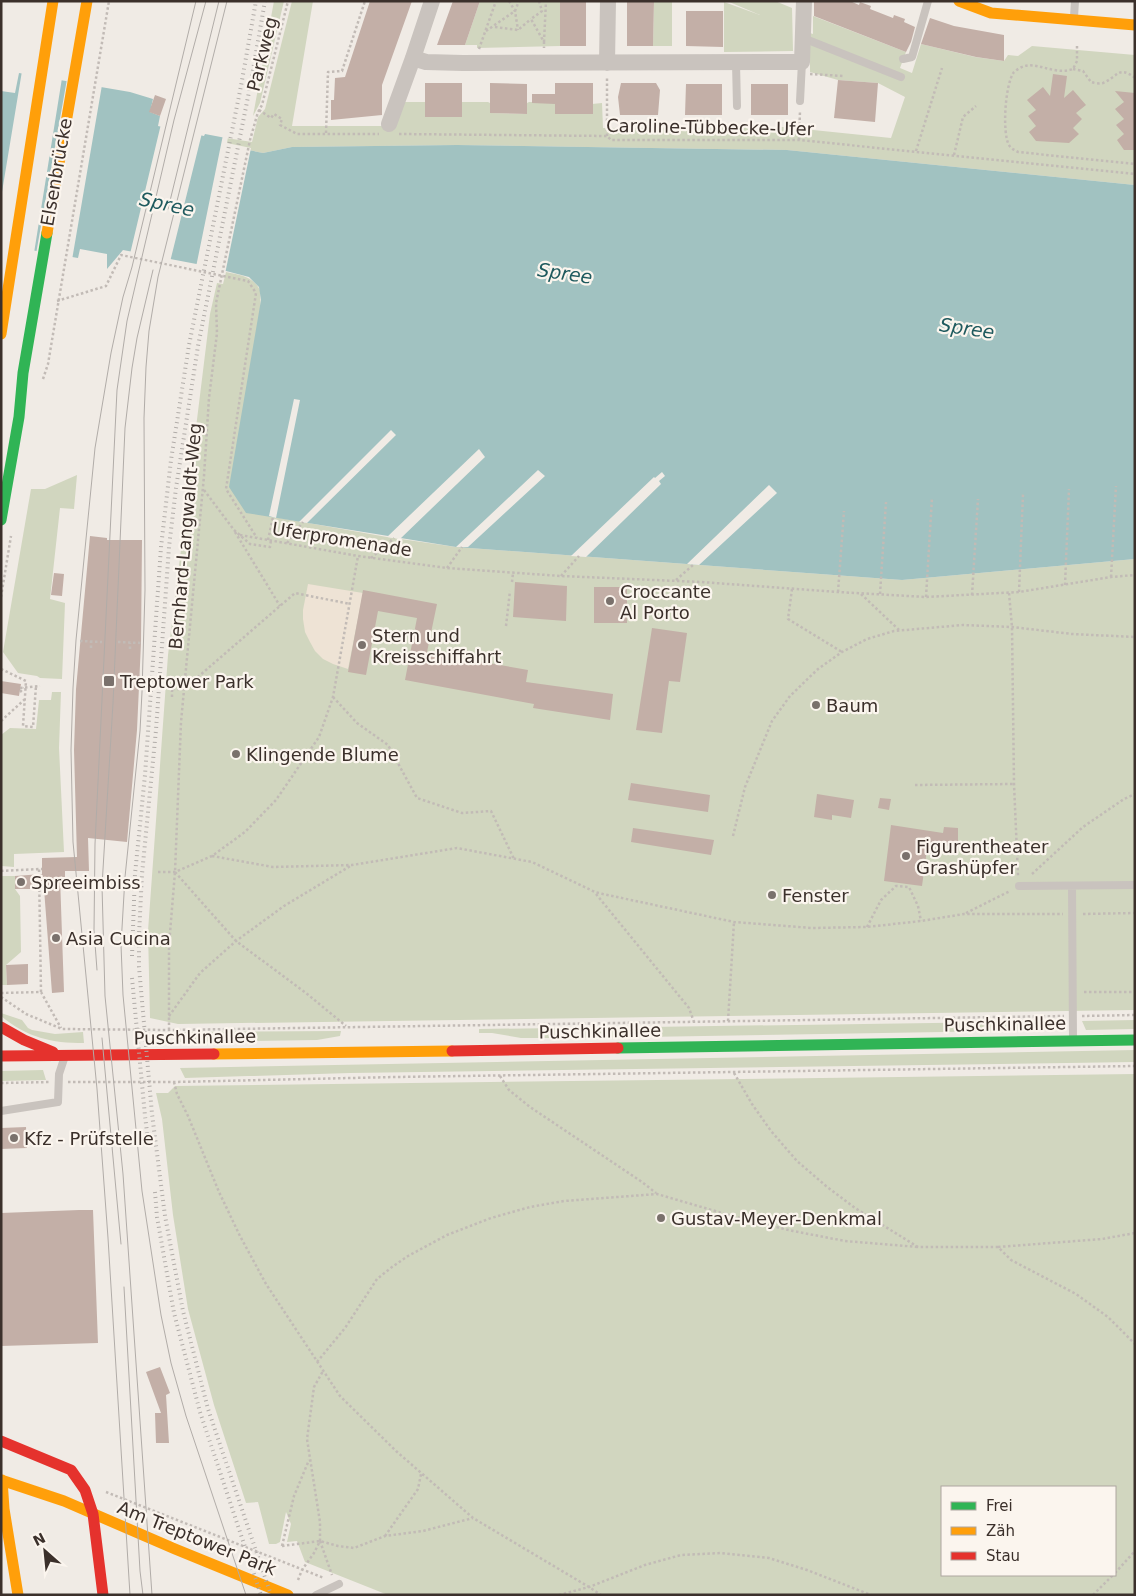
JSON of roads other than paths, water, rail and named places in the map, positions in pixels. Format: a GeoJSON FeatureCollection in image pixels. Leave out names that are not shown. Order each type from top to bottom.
{"type":"FeatureCollection","features":[{"type":"Feature","properties":{"kind":"main road","name":"Elsenbrücke"},"geometry":{"type":"LineString","coordinates":[[1,334],[53,1]]}},
{"type":"Feature","properties":{"kind":"main road","name":"Elsenbrücke"},"geometry":{"type":"LineString","coordinates":[[19,417],[23,373],[87,1]]}},
{"type":"Feature","properties":{"kind":"main road"},"geometry":{"type":"LineString","coordinates":[[960,1],[1074,20],[1135,25]]}},
{"type":"Feature","properties":{"kind":"main road"},"geometry":{"type":"LineString","coordinates":[[1,520],[19,417],[34,374]]}},
{"type":"Feature","properties":{"kind":"main road","name":"Puschkinallee"},"geometry":{"type":"LineString","coordinates":[[1,1027],[24,1040],[65,1057]]}},
{"type":"Feature","properties":{"kind":"main road","name":"Puschkinallee"},"geometry":{"type":"LineString","coordinates":[[1,1056],[65,1057],[1135,1040]]}},
{"type":"Feature","properties":{"kind":"main road","name":"Am Treptower Park"},"geometry":{"type":"LineString","coordinates":[[1,1441],[71,1470],[85,1490],[93,1514]]}},
{"type":"Feature","properties":{"kind":"main road"},"geometry":{"type":"LineString","coordinates":[[2,1480],[4,1509],[18,1595]]}},
{"type":"Feature","properties":{"kind":"main road","name":"Am Treptower Park"},"geometry":{"type":"LineString","coordinates":[[2,1480],[64,1501],[288,1595]]}},
{"type":"Feature","properties":{"kind":"main road"},"geometry":{"type":"LineString","coordinates":[[93,1514],[103,1595]]}},
{"type":"Feature","properties":{"kind":"street"},"geometry":{"type":"LineString","coordinates":[[391,131],[432,1]]}},
{"type":"Feature","properties":{"kind":"street"},"geometry":{"type":"LineString","coordinates":[[607,63],[608,1]]}},
{"type":"Feature","properties":{"kind":"street"},"geometry":{"type":"LineString","coordinates":[[413,58],[426,62],[463,63],[736,62],[802,68],[804,1]]}},
{"type":"Feature","properties":{"kind":"lane"},"geometry":{"type":"LineString","coordinates":[[903,59],[912,57],[928,1]]}},
{"type":"Feature","properties":{"kind":"lane"},"geometry":{"type":"LineString","coordinates":[[1074,20],[1075,1]]}},
{"type":"Feature","properties":{"kind":"lane"},"geometry":{"type":"LineString","coordinates":[[803,38],[902,77]]}},
{"type":"Feature","properties":{"kind":"lane"},"geometry":{"type":"LineString","coordinates":[[736,62],[737,106]]}},
{"type":"Feature","properties":{"kind":"lane"},"geometry":{"type":"LineString","coordinates":[[800,101],[802,68]]}},
{"type":"Feature","properties":{"kind":"lane"},"geometry":{"type":"LineString","coordinates":[[1019,886],[1135,885]]}},
{"type":"Feature","properties":{"kind":"lane"},"geometry":{"type":"LineString","coordinates":[[1072,886],[1073,1041]]}},
{"type":"Feature","properties":{"kind":"lane"},"geometry":{"type":"LineString","coordinates":[[1,1111],[58,1102],[59,1074],[65,1057]]}},
{"type":"Feature","properties":{"kind":"lane"},"geometry":{"type":"LineString","coordinates":[[316,1595],[337,1584]]}},
{"type":"Feature","properties":{"kind":"water","name":"Spree"},"geometry":{"type":"Polygon","coordinates":[[[19,73],[130,92],[153,99],[150,112],[160,116],[158,126],[204,136],[205,134],[226,138],[224,145],[263,153],[292,147],[457,145],[787,150],[1135,185],[1135,559],[902,580],[456,547],[246,513],[229,487],[261,300],[259,287],[249,277],[207,266],[123,250],[107,269],[107,254],[80,249],[78,258],[1,245],[1,91],[15,93],[19,73]]]}},
{"type":"Feature","properties":{"kind":"tram line"},"geometry":{"type":"LineString","coordinates":[[130,1595],[97,1089],[73,842],[71,750],[73,688],[95,448],[111,353],[196,1]]}},
{"type":"Feature","properties":{"kind":"tram line"},"geometry":{"type":"LineString","coordinates":[[97,970],[94,930],[95,844],[117,390],[127,321],[174,120],[206,1]]}},
{"type":"Feature","properties":{"kind":"tram line"},"geometry":{"type":"LineString","coordinates":[[168,209],[219,1]]}},
{"type":"Feature","properties":{"kind":"tram line"},"geometry":{"type":"LineString","coordinates":[[227,1],[158,277],[149,331],[144,418],[145,590],[142,692],[140,731],[125,877],[121,945],[123,995],[142,1191],[161,1315],[171,1363],[186,1416],[246,1595]]}},
{"type":"Feature","properties":{"kind":"tram line"},"geometry":{"type":"LineString","coordinates":[[152,1595],[123,1174],[105,996],[102,886],[113,703],[125,428],[137,338],[153,270]]}},
{"type":"Feature","properties":{"kind":"tram line"},"geometry":{"type":"LineString","coordinates":[[102,1038],[121,1244]]}},
{"type":"Feature","properties":{"kind":"tram line"},"geometry":{"type":"LineString","coordinates":[[124,1287],[140,1571],[143,1595]]}},
{"type":"Feature","properties":{"kind":"railway"},"geometry":{"type":"LineString","coordinates":[[132,956],[135,874],[145,775],[161,547],[171,460],[189,345],[241,86],[256,1]]}},
{"type":"Feature","properties":{"kind":"railway"},"geometry":{"type":"LineString","coordinates":[[265,1],[250,87],[198,346],[176,488],[169,547],[156,730],[142,874],[139,967],[152,1114],[165,1216],[183,1311],[208,1409],[271,1595]]}},
{"type":"Feature","properties":{"kind":"railway"},"geometry":{"type":"LineString","coordinates":[[132,978],[148,1140]]}},
{"type":"Feature","properties":{"kind":"railway"},"geometry":{"type":"LineString","coordinates":[[155,1192],[157,1217],[174,1313],[200,1412],[261,1595]]}},
{"type":"Feature","properties":{"kind":"place","name":"Croccante Al Porto"},"geometry":{"type":"Point","coordinates":[610,601]}},
{"type":"Feature","properties":{"kind":"place","name":"Stern und Kreisschiffahrt"},"geometry":{"type":"Point","coordinates":[362,645]}},
{"type":"Feature","properties":{"kind":"place","name":"Treptower Park"},"geometry":{"type":"Point","coordinates":[109,681]}},
{"type":"Feature","properties":{"kind":"place","name":"Baum"},"geometry":{"type":"Point","coordinates":[816,705]}},
{"type":"Feature","properties":{"kind":"place","name":"Klingende Blume"},"geometry":{"type":"Point","coordinates":[236,754]}},
{"type":"Feature","properties":{"kind":"place","name":"Figurentheater Grashüpfer"},"geometry":{"type":"Point","coordinates":[906,856]}},
{"type":"Feature","properties":{"kind":"place","name":"Spreeimbiss"},"geometry":{"type":"Point","coordinates":[21,882]}},
{"type":"Feature","properties":{"kind":"place","name":"Fenster"},"geometry":{"type":"Point","coordinates":[772,895]}},
{"type":"Feature","properties":{"kind":"place","name":"Asia Cucina"},"geometry":{"type":"Point","coordinates":[56,938]}},
{"type":"Feature","properties":{"kind":"place","name":"Kfz - Prüfstelle"},"geometry":{"type":"Point","coordinates":[14,1138]}},
{"type":"Feature","properties":{"kind":"place","name":"Gustav-Meyer-Denkmal"},"geometry":{"type":"Point","coordinates":[661,1218]}}]}
